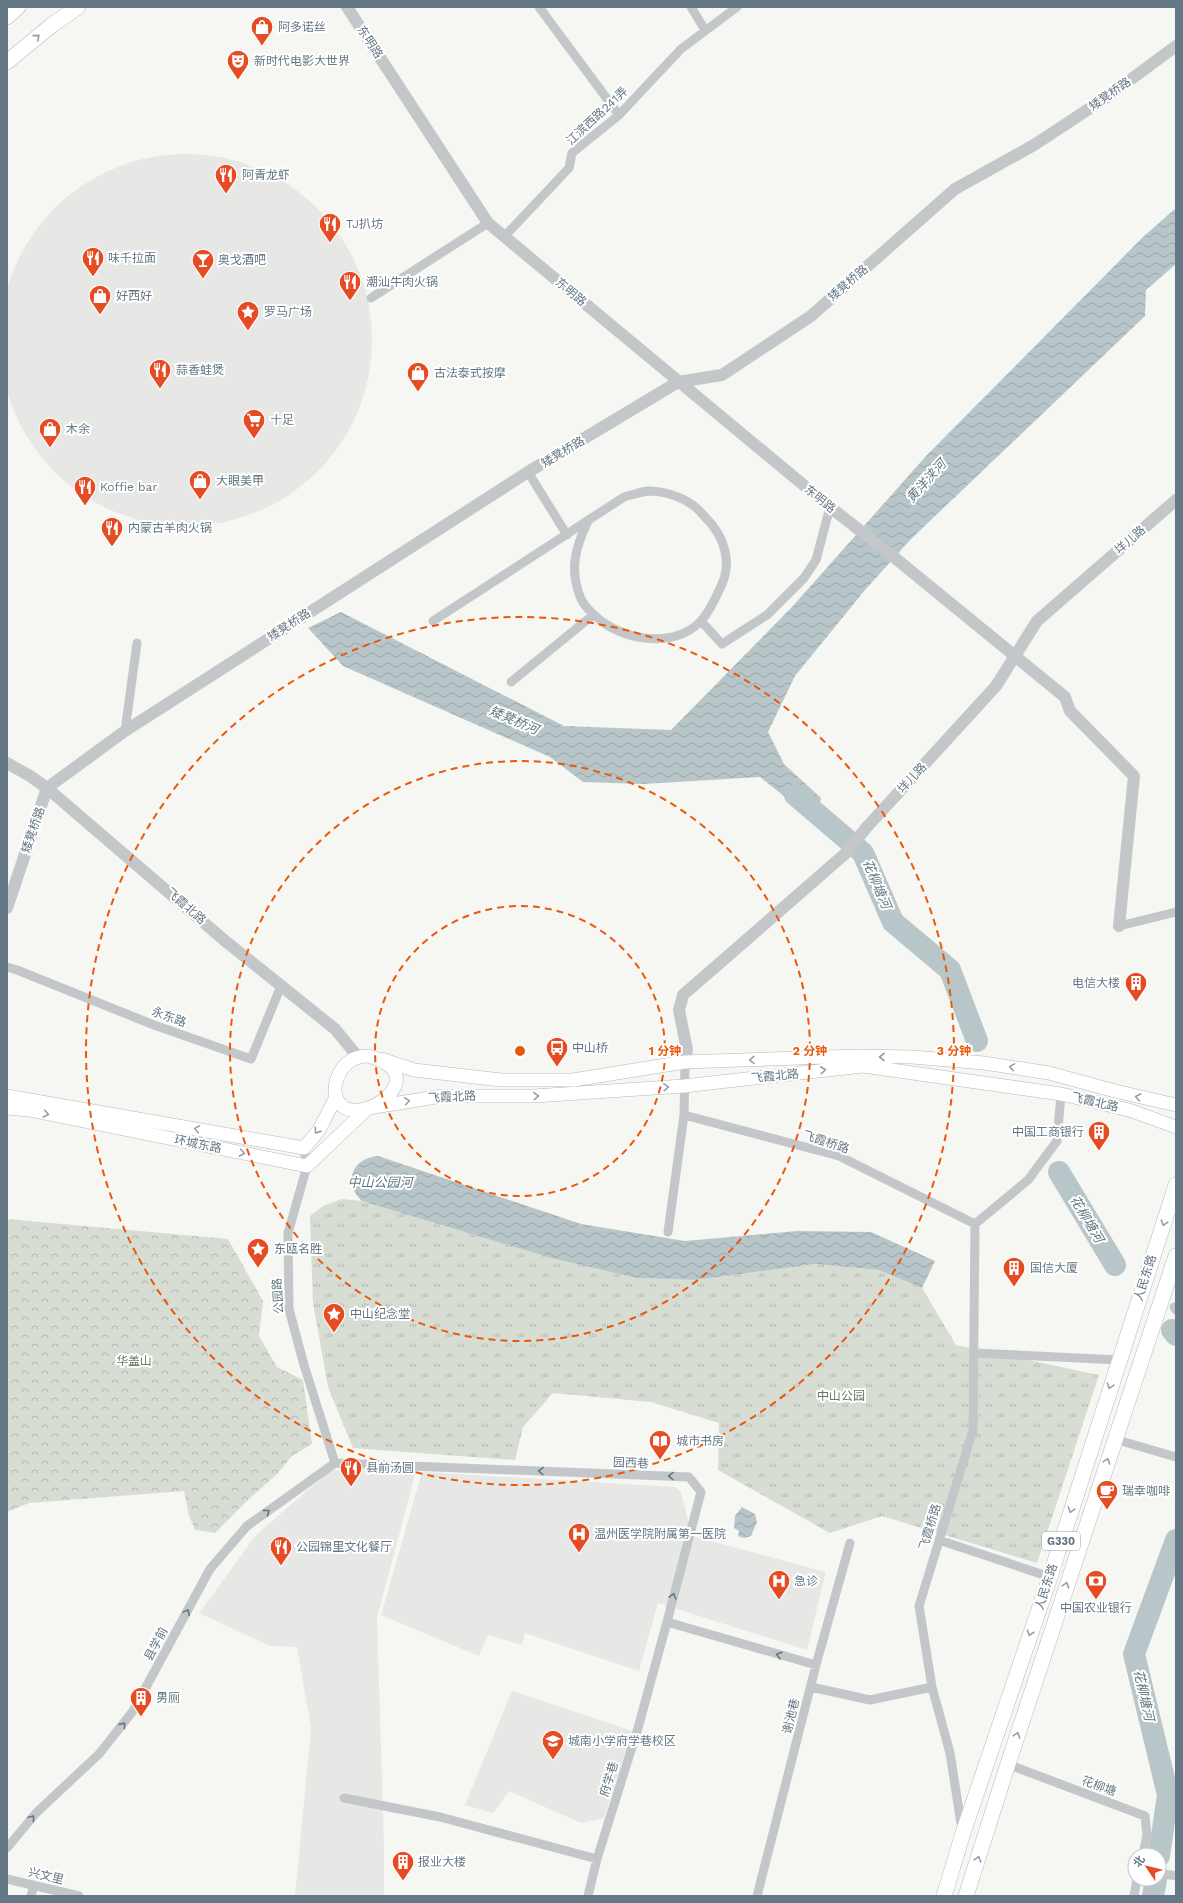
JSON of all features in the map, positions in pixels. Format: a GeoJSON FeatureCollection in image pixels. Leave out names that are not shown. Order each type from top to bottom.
{"type":"FeatureCollection","features":[{"type":"Feature","properties":{"kind":"main road"},"geometry":{"type":"LineString","coordinates":[[7,17],[18,7]]}},
{"type":"Feature","properties":{"kind":"main road"},"geometry":{"type":"LineString","coordinates":[[7,62],[52,25],[78,7]]}},
{"type":"Feature","properties":{"kind":"main road","name":"飞霞北路"},"geometry":{"type":"LineString","coordinates":[[358,1057],[368,1056],[381,1059],[414,1070],[501,1080],[573,1080],[685,1062],[857,1056],[912,1057],[984,1063],[1049,1073],[1115,1091],[1176,1105]]}},
{"type":"Feature","properties":{"kind":"main road"},"geometry":{"type":"LineString","coordinates":[[304,1148],[319,1130],[336,1097],[334,1091],[338,1076],[350,1061],[358,1057]]}},
{"type":"Feature","properties":{"kind":"main road","name":"飞霞北路"},"geometry":{"type":"LineString","coordinates":[[368,1108],[380,1102],[390,1094],[396,1084],[395,1072],[392,1067],[381,1059]]}},
{"type":"Feature","properties":{"kind":"main road","name":"飞霞北路"},"geometry":{"type":"LineString","coordinates":[[336,1097],[343,1107],[349,1109],[368,1108],[442,1096],[534,1096],[684,1086],[863,1066],[1061,1094],[1129,1110],[1176,1127]]}},
{"type":"Feature","properties":{"kind":"main road","name":"环城东路"},"geometry":{"type":"LineString","coordinates":[[7,1096],[304,1148]]}},
{"type":"Feature","properties":{"kind":"main road","name":"环城东路"},"geometry":{"type":"LineString","coordinates":[[7,1108],[29,1110],[307,1166]]}},
{"type":"Feature","properties":{"kind":"main road"},"geometry":{"type":"LineString","coordinates":[[307,1166],[368,1108]]}},
{"type":"Feature","properties":{"kind":"main road","name":"人民东路"},"geometry":{"type":"LineString","coordinates":[[944,1896],[963,1833],[1050,1577],[1176,1186]]}},
{"type":"Feature","properties":{"kind":"main road","name":"人民东路"},"geometry":{"type":"LineString","coordinates":[[966,1896],[1007,1764],[1176,1256]]}},
{"type":"Feature","properties":{"kind":"street","name":"东明路"},"geometry":{"type":"LineString","coordinates":[[347,7],[488,223],[830,507],[895,558],[1065,697],[1070,711],[1134,776],[1119,926]]}},
{"type":"Feature","properties":{"kind":"street"},"geometry":{"type":"LineString","coordinates":[[539,7],[619,114]]}},
{"type":"Feature","properties":{"kind":"street"},"geometry":{"type":"LineString","coordinates":[[691,7],[705,30]]}},
{"type":"Feature","properties":{"kind":"street","name":"江滨西路241弄"},"geometry":{"type":"LineString","coordinates":[[504,237],[569,168],[572,153],[619,114],[681,49],[736,7]]}},
{"type":"Feature","properties":{"kind":"street","name":"矮凳桥路"},"geometry":{"type":"LineString","coordinates":[[7,908],[47,788],[125,731],[528,472],[678,382],[722,375],[804,320],[955,189],[1041,140],[1108,97],[1176,46]]}},
{"type":"Feature","properties":{"kind":"street"},"geometry":{"type":"LineString","coordinates":[[371,298],[488,223]]}},
{"type":"Feature","properties":{"kind":"street"},"geometry":{"type":"LineString","coordinates":[[528,472],[567,534]]}},
{"type":"Feature","properties":{"kind":"street"},"geometry":{"type":"LineString","coordinates":[[433,621],[624,497],[647,491],[669,494],[692,504],[712,524],[726,550],[726,575],[712,606],[701,621],[689,630],[668,638],[644,639],[615,631],[593,615],[581,600],[574,570],[577,545],[588,521]]}},
{"type":"Feature","properties":{"kind":"street","name":"垟儿路"},"geometry":{"type":"LineString","coordinates":[[685,1062],[687,1050],[679,1010],[684,995],[846,853],[866,828],[996,686],[1037,621],[1176,500]]}},
{"type":"Feature","properties":{"kind":"street"},"geometry":{"type":"LineString","coordinates":[[701,621],[722,644],[767,615],[804,578],[816,560],[830,507]]}},
{"type":"Feature","properties":{"kind":"street"},"geometry":{"type":"LineString","coordinates":[[511,682],[593,615]]}},
{"type":"Feature","properties":{"kind":"street"},"geometry":{"type":"LineString","coordinates":[[125,731],[137,643]]}},
{"type":"Feature","properties":{"kind":"street","name":"飞霞北路"},"geometry":{"type":"LineString","coordinates":[[7,763],[47,788],[224,940],[335,1029],[358,1057]]}},
{"type":"Feature","properties":{"kind":"street"},"geometry":{"type":"LineString","coordinates":[[1119,926],[1176,912]]}},
{"type":"Feature","properties":{"kind":"street","name":"永东路"},"geometry":{"type":"LineString","coordinates":[[7,967],[154,1024],[251,1059],[281,986]]}},
{"type":"Feature","properties":{"kind":"street"},"geometry":{"type":"LineString","coordinates":[[668,1232],[684,1115],[685,1062]]}},
{"type":"Feature","properties":{"kind":"street"},"geometry":{"type":"LineString","coordinates":[[975,1224],[1028,1180],[1057,1141],[1061,1094]]}},
{"type":"Feature","properties":{"kind":"street","name":"飞霞桥路"},"geometry":{"type":"LineString","coordinates":[[684,1115],[839,1156],[975,1224],[973,1430],[919,1606],[932,1687],[950,1753],[963,1833]]}},
{"type":"Feature","properties":{"kind":"street","name":"公园路"},"geometry":{"type":"LineString","coordinates":[[304,1148],[307,1166],[288,1233],[289,1309],[304,1365],[335,1463]]}},
{"type":"Feature","properties":{"kind":"street"},"geometry":{"type":"LineString","coordinates":[[974,1353],[1119,1360]]}},
{"type":"Feature","properties":{"kind":"street"},"geometry":{"type":"LineString","coordinates":[[1114,1439],[1176,1456]]}},
{"type":"Feature","properties":{"kind":"street","name":"园西巷"},"geometry":{"type":"LineString","coordinates":[[335,1463],[689,1477],[701,1492],[666,1622]]}},
{"type":"Feature","properties":{"kind":"street","name":"县学前"},"geometry":{"type":"LineString","coordinates":[[7,1848],[36,1813],[99,1754],[134,1711],[210,1569],[247,1526],[335,1463]]}},
{"type":"Feature","properties":{"kind":"street"},"geometry":{"type":"LineString","coordinates":[[939,1540],[1050,1577]]}},
{"type":"Feature","properties":{"kind":"street","name":"谢池巷"},"geometry":{"type":"LineString","coordinates":[[757,1896],[816,1665],[850,1543]]}},
{"type":"Feature","properties":{"kind":"street"},"geometry":{"type":"LineString","coordinates":[[666,1622],[816,1665]]}},
{"type":"Feature","properties":{"kind":"street","name":"府学巷"},"geometry":{"type":"LineString","coordinates":[[588,1896],[597,1859],[638,1728],[666,1622]]}},
{"type":"Feature","properties":{"kind":"street"},"geometry":{"type":"LineString","coordinates":[[811,1687],[870,1700],[932,1687]]}},
{"type":"Feature","properties":{"kind":"street","name":"花柳塘"},"geometry":{"type":"LineString","coordinates":[[1007,1764],[1145,1816],[1147,1835],[1145,1847]]}},
{"type":"Feature","properties":{"kind":"street"},"geometry":{"type":"LineString","coordinates":[[344,1798],[440,1817],[597,1859]]}},
{"type":"Feature","properties":{"kind":"street","name":"兴文里"},"geometry":{"type":"LineString","coordinates":[[7,1879],[79,1896]]}},
{"type":"Feature","properties":{"kind":"street"},"geometry":{"type":"LineString","coordinates":[[31,1896],[34,1885]]}},
{"type":"Feature","properties":{"kind":"shaded area"},"geometry":{"type":"Polygon","coordinates":[[[186,154],[204,155],[240,162],[274,176],[304,196],[330,222],[350,252],[358,269],[368,304],[372,340],[371,358],[364,394],[350,428],[330,458],[304,484],[274,504],[257,512],[222,522],[186,526],[168,525],[132,518],[98,504],[68,484],[42,458],[22,428],[14,411],[4,376],[0,340],[1,322],[8,286],[22,252],[42,222],[68,196],[98,176],[115,168],[150,158],[186,154]]]}},
{"type":"Feature","properties":{"kind":"shaded area"},"geometry":{"type":"Polygon","coordinates":[[[331,1470],[416,1471],[377,1618],[384,1845],[384,1896],[295,1896],[311,1728],[297,1647],[270,1646],[199,1613],[257,1534],[331,1470]]]}},
{"type":"Feature","properties":{"kind":"shaded area","name":"温州医学院附属第一医院"},"geometry":{"type":"Polygon","coordinates":[[[422,1472],[675,1487],[681,1492],[692,1536],[826,1572],[807,1650],[658,1603],[639,1671],[525,1633],[522,1645],[488,1635],[479,1656],[381,1615],[422,1472]]]}},
{"type":"Feature","properties":{"kind":"shaded area","name":"城南小学府学巷校区"},"geometry":{"type":"Polygon","coordinates":[[[512,1691],[632,1731],[604,1818],[581,1823],[509,1791],[493,1813],[465,1805],[512,1691]]]}},
{"type":"Feature","properties":{"kind":"green space","name":"中山公园"},"geometry":{"type":"Polygon","coordinates":[[[342,1199],[362,1201],[551,1258],[636,1278],[696,1280],[815,1264],[879,1270],[922,1288],[956,1345],[1099,1375],[1037,1563],[882,1516],[830,1533],[718,1470],[719,1423],[651,1402],[553,1393],[523,1427],[515,1460],[353,1448],[328,1387],[313,1303],[310,1216],[323,1206],[342,1199]]]}},
{"type":"Feature","properties":{"kind":"green space","name":"华盖山"},"geometry":{"type":"Polygon","coordinates":[[[7,1219],[228,1239],[263,1301],[259,1336],[277,1367],[303,1380],[312,1444],[292,1456],[277,1474],[215,1533],[195,1530],[189,1515],[184,1491],[29,1503],[7,1512],[7,1219]]]}},
{"type":"Feature","properties":{"kind":"water"},"geometry":{"type":"Polygon","coordinates":[[[1176,208],[1176,264],[1146,290],[1145,316],[910,540],[865,590],[795,676],[768,732],[784,764],[821,798],[815,821],[760,777],[643,784],[583,782],[550,757],[343,666],[308,628],[341,612],[564,726],[671,730],[792,607],[927,455],[1144,236],[1176,208]]]}},
{"type":"Feature","properties":{"kind":"water","name":"中山公园河"},"geometry":{"type":"Polygon","coordinates":[[[378,1156],[581,1224],[685,1241],[797,1231],[871,1232],[935,1261],[922,1288],[879,1270],[815,1264],[696,1280],[636,1278],[551,1258],[362,1201],[356,1194],[353,1187],[353,1172],[362,1161],[378,1156]]]}},
{"type":"Feature","properties":{"kind":"water"},"geometry":{"type":"Polygon","coordinates":[[[742,1507],[755,1514],[757,1522],[751,1536],[744,1538],[738,1536],[739,1531],[734,1528],[735,1516],[742,1507]]]}},
{"type":"Feature","properties":{"kind":"waterway","name":"花柳塘河"},"geometry":{"type":"LineString","coordinates":[[795,795],[863,853],[893,922],[950,970],[977,1041]]}},
{"type":"Feature","properties":{"kind":"waterway","name":"花柳塘河"},"geometry":{"type":"LineString","coordinates":[[1059,1172],[1115,1265]]}},
{"type":"Feature","properties":{"kind":"waterway","name":"花柳塘河"},"geometry":{"type":"LineString","coordinates":[[1172,1330],[1176,1335]]}},
{"type":"Feature","properties":{"kind":"waterway","name":"花柳塘河"},"geometry":{"type":"LineString","coordinates":[[1160,1847],[1168,1795],[1134,1654],[1176,1540]]}},
{"type":"Feature","properties":{"kind":"waterway","name":"花柳塘河"},"geometry":{"type":"LineString","coordinates":[[1153,1896],[1155,1887]]}},
{"type":"Feature","properties":{"kind":"place","name":"阿多诺丝"},"geometry":{"type":"Point","coordinates":[262,46]}},
{"type":"Feature","properties":{"kind":"place","name":"新时代电影大世界"},"geometry":{"type":"Point","coordinates":[238,80]}},
{"type":"Feature","properties":{"kind":"place","name":"阿青龙虾"},"geometry":{"type":"Point","coordinates":[226,194]}},
{"type":"Feature","properties":{"kind":"place","name":"TJ扒坊"},"geometry":{"type":"Point","coordinates":[330,244]}},
{"type":"Feature","properties":{"kind":"place","name":"味千拉面"},"geometry":{"type":"Point","coordinates":[93,278]}},
{"type":"Feature","properties":{"kind":"place","name":"奥戈酒吧"},"geometry":{"type":"Point","coordinates":[203,280]}},
{"type":"Feature","properties":{"kind":"place","name":"潮汕牛肉火锅"},"geometry":{"type":"Point","coordinates":[350,302]}},
{"type":"Feature","properties":{"kind":"place","name":"好西好"},"geometry":{"type":"Point","coordinates":[100,316]}},
{"type":"Feature","properties":{"kind":"place","name":"罗马广场"},"geometry":{"type":"Point","coordinates":[248,332]}},
{"type":"Feature","properties":{"kind":"place","name":"蒜香蛙煲"},"geometry":{"type":"Point","coordinates":[160,390]}},
{"type":"Feature","properties":{"kind":"place","name":"古法泰式按摩"},"geometry":{"type":"Point","coordinates":[418,392]}},
{"type":"Feature","properties":{"kind":"place","name":"十足"},"geometry":{"type":"Point","coordinates":[254,440]}},
{"type":"Feature","properties":{"kind":"place","name":"木余"},"geometry":{"type":"Point","coordinates":[50,448]}},
{"type":"Feature","properties":{"kind":"place","name":"大眼美甲"},"geometry":{"type":"Point","coordinates":[200,500]}},
{"type":"Feature","properties":{"kind":"place","name":"Koffie bar"},"geometry":{"type":"Point","coordinates":[85,506]}},
{"type":"Feature","properties":{"kind":"place","name":"内蒙古羊肉火锅"},"geometry":{"type":"Point","coordinates":[112,548]}},
{"type":"Feature","properties":{"kind":"place","name":"电信大楼"},"geometry":{"type":"Point","coordinates":[1136,1002]}},
{"type":"Feature","properties":{"kind":"place","name":"中山桥"},"geometry":{"type":"Point","coordinates":[557,1068]}},
{"type":"Feature","properties":{"kind":"place","name":"中国工商银行"},"geometry":{"type":"Point","coordinates":[1099,1152]}},
{"type":"Feature","properties":{"kind":"place","name":"东瓯名胜"},"geometry":{"type":"Point","coordinates":[258,1268]}},
{"type":"Feature","properties":{"kind":"place","name":"国信大厦"},"geometry":{"type":"Point","coordinates":[1014,1288]}},
{"type":"Feature","properties":{"kind":"place","name":"中山纪念堂"},"geometry":{"type":"Point","coordinates":[334,1334]}},
{"type":"Feature","properties":{"kind":"place","name":"城市书房"},"geometry":{"type":"Point","coordinates":[660,1460]}},
{"type":"Feature","properties":{"kind":"place","name":"县前汤圆"},"geometry":{"type":"Point","coordinates":[351,1488]}},
{"type":"Feature","properties":{"kind":"place","name":"瑞幸咖啡"},"geometry":{"type":"Point","coordinates":[1107,1510]}},
{"type":"Feature","properties":{"kind":"place","name":"温州医学院附属第一医院"},"geometry":{"type":"Point","coordinates":[579,1554]}},
{"type":"Feature","properties":{"kind":"place","name":"公园锦里文化餐厅"},"geometry":{"type":"Point","coordinates":[281,1566]}},
{"type":"Feature","properties":{"kind":"place","name":"急诊"},"geometry":{"type":"Point","coordinates":[779,1600]}},
{"type":"Feature","properties":{"kind":"place","name":"中国农业银行"},"geometry":{"type":"Point","coordinates":[1096,1600]}},
{"type":"Feature","properties":{"kind":"place","name":"男厕"},"geometry":{"type":"Point","coordinates":[141,1718]}},
{"type":"Feature","properties":{"kind":"place","name":"城南小学府学巷校区"},"geometry":{"type":"Point","coordinates":[553,1760]}},
{"type":"Feature","properties":{"kind":"place","name":"报业大楼"},"geometry":{"type":"Point","coordinates":[403,1882]}},
{"type":"Feature","properties":{"kind":"water label","name":"黄洋浃河"},"geometry":{"type":"Point","coordinates":[926,481]}},
{"type":"Feature","properties":{"kind":"water label","name":"矮凳桥河"},"geometry":{"type":"Point","coordinates":[514,720]}}]}
